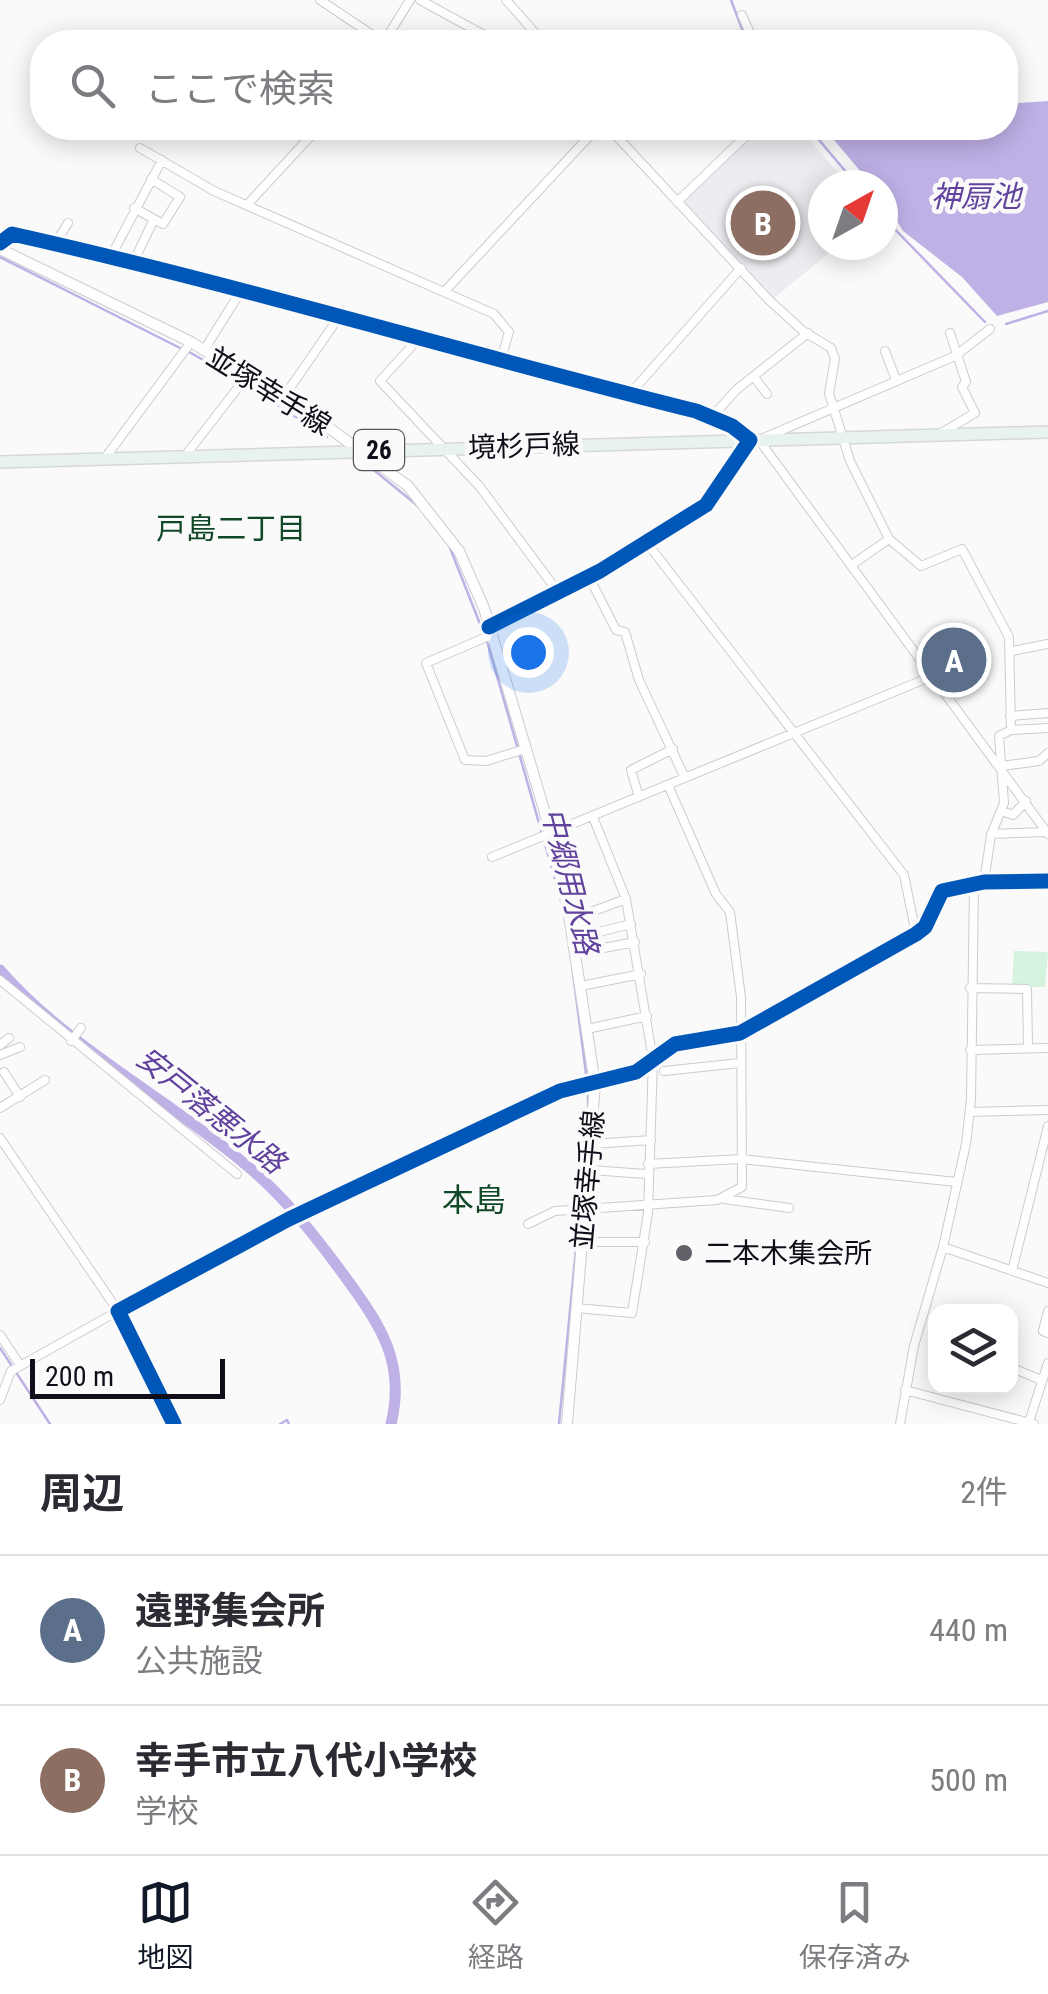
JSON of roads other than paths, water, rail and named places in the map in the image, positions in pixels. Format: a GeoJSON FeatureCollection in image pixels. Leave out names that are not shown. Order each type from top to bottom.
{"type":"FeatureCollection","features":[{"type":"Feature","properties":{"kind":"main road","name":"並塚幸手線"},"geometry":{"type":"LineString","coordinates":[[0,246],[191,342],[363,451],[408,486],[443,525],[471,575],[526,748],[572,919],[595,1084],[590,1170],[580,1208],[584,1242],[567,1424]]}},
{"type":"Feature","properties":{"kind":"main road"},"geometry":{"type":"LineString","coordinates":[[324,452],[332,430]]}},
{"type":"Feature","properties":{"kind":"main road","name":"境杉戸線"},"geometry":{"type":"LineString","coordinates":[[0,462],[1048,432]]}},
{"type":"Feature","properties":{"kind":"street"},"geometry":{"type":"LineString","coordinates":[[320,0],[365,30]]}},
{"type":"Feature","properties":{"kind":"street"},"geometry":{"type":"LineString","coordinates":[[391,30],[410,0]]}},
{"type":"Feature","properties":{"kind":"street"},"geometry":{"type":"LineString","coordinates":[[420,0],[475,30]]}},
{"type":"Feature","properties":{"kind":"street"},"geometry":{"type":"LineString","coordinates":[[506,0],[532,30]]}},
{"type":"Feature","properties":{"kind":"street"},"geometry":{"type":"LineString","coordinates":[[742,16],[748,30]]}},
{"type":"Feature","properties":{"kind":"street"},"geometry":{"type":"LineString","coordinates":[[246,205],[307,140]]}},
{"type":"Feature","properties":{"kind":"street"},"geometry":{"type":"LineString","coordinates":[[444,292],[586,140]]}},
{"type":"Feature","properties":{"kind":"street"},"geometry":{"type":"LineString","coordinates":[[620,140],[742,268],[835,355],[829,388],[870,508],[889,539],[920,566],[962,550],[983,595],[1002,619],[1012,651],[1010,730]]}},
{"type":"Feature","properties":{"kind":"street"},"geometry":{"type":"LineString","coordinates":[[676,202],[741,140]]}},
{"type":"Feature","properties":{"kind":"street"},"geometry":{"type":"LineString","coordinates":[[140,148],[246,205],[444,292],[506,324],[509,332],[502,360]]}},
{"type":"Feature","properties":{"kind":"street"},"geometry":{"type":"LineString","coordinates":[[110,258],[162,160]]}},
{"type":"Feature","properties":{"kind":"street"},"geometry":{"type":"LineString","coordinates":[[134,208],[163,224],[180,197],[151,178]]}},
{"type":"Feature","properties":{"kind":"street"},"geometry":{"type":"LineString","coordinates":[[133,263],[154,219]]}},
{"type":"Feature","properties":{"kind":"street"},"geometry":{"type":"LineString","coordinates":[[56,244],[68,222]]}},
{"type":"Feature","properties":{"kind":"street"},"geometry":{"type":"LineString","coordinates":[[0,246],[12,234],[133,263],[712,417],[755,440],[853,564],[1047,833]]}},
{"type":"Feature","properties":{"kind":"street"},"geometry":{"type":"LineString","coordinates":[[629,395],[742,268]]}},
{"type":"Feature","properties":{"kind":"street"},"geometry":{"type":"LineString","coordinates":[[204,350],[241,291]]}},
{"type":"Feature","properties":{"kind":"street"},"geometry":{"type":"LineString","coordinates":[[283,398],[340,317]]}},
{"type":"Feature","properties":{"kind":"street"},"geometry":{"type":"LineString","coordinates":[[526,748],[486,761],[466,760],[426,663],[590,576],[706,504],[755,440],[960,352],[990,329]]}},
{"type":"Feature","properties":{"kind":"street"},"geometry":{"type":"LineString","coordinates":[[938,435],[974,412],[962,387],[966,382],[966,365],[950,332]]}},
{"type":"Feature","properties":{"kind":"street"},"geometry":{"type":"LineString","coordinates":[[712,417],[754,376],[808,333]]}},
{"type":"Feature","properties":{"kind":"street"},"geometry":{"type":"LineString","coordinates":[[419,338],[380,382],[445,448],[558,592]]}},
{"type":"Feature","properties":{"kind":"street"},"geometry":{"type":"LineString","coordinates":[[105,458],[191,342]]}},
{"type":"Feature","properties":{"kind":"street"},"geometry":{"type":"LineString","coordinates":[[884,351],[896,380]]}},
{"type":"Feature","properties":{"kind":"street"},"geometry":{"type":"LineString","coordinates":[[185,456],[247,376]]}},
{"type":"Feature","properties":{"kind":"street"},"geometry":{"type":"LineString","coordinates":[[754,376],[767,394]]}},
{"type":"Feature","properties":{"kind":"street"},"geometry":{"type":"LineString","coordinates":[[853,564],[889,539]]}},
{"type":"Feature","properties":{"kind":"street"},"geometry":{"type":"LineString","coordinates":[[648,543],[904,876],[916,934]]}},
{"type":"Feature","properties":{"kind":"street"},"geometry":{"type":"LineString","coordinates":[[590,576],[616,630],[625,632],[629,640],[638,680],[685,778]]}},
{"type":"Feature","properties":{"kind":"street"},"geometry":{"type":"LineString","coordinates":[[1012,651],[1048,644]]}},
{"type":"Feature","properties":{"kind":"street"},"geometry":{"type":"LineString","coordinates":[[492,857],[935,675]]}},
{"type":"Feature","properties":{"kind":"street"},"geometry":{"type":"LineString","coordinates":[[1010,716],[1048,714]]}},
{"type":"Feature","properties":{"kind":"street"},"geometry":{"type":"LineString","coordinates":[[900,1424],[922,1317],[944,1248],[970,1112],[970,988],[979,883],[991,834],[1002,810],[999,736],[1010,730],[1048,728]]}},
{"type":"Feature","properties":{"kind":"street"},"geometry":{"type":"LineString","coordinates":[[639,797],[631,770],[673,749]]}},
{"type":"Feature","properties":{"kind":"street"},"geometry":{"type":"LineString","coordinates":[[1002,766],[1040,761],[1048,753]]}},
{"type":"Feature","properties":{"kind":"street"},"geometry":{"type":"LineString","coordinates":[[668,785],[716,894],[729,907],[741,998],[742,1187],[720,1198]]}},
{"type":"Feature","properties":{"kind":"street"},"geometry":{"type":"LineString","coordinates":[[1002,810],[1013,816],[1026,801]]}},
{"type":"Feature","properties":{"kind":"street"},"geometry":{"type":"LineString","coordinates":[[576,1308],[632,1313],[645,1242],[651,1140],[653,1060],[635,942],[626,900],[592,817]]}},
{"type":"Feature","properties":{"kind":"street"},"geometry":{"type":"LineString","coordinates":[[991,834],[1047,833]]}},
{"type":"Feature","properties":{"kind":"street"},"geometry":{"type":"LineString","coordinates":[[0,1400],[11,1371],[20,1365],[303,1212],[560,1091],[636,1072],[675,1044],[740,1034],[916,934],[942,891],[979,883],[1048,881]]}},
{"type":"Feature","properties":{"kind":"street"},"geometry":{"type":"LineString","coordinates":[[572,919],[626,900]]}},
{"type":"Feature","properties":{"kind":"street"},"geometry":{"type":"LineString","coordinates":[[574,938],[631,924]]}},
{"type":"Feature","properties":{"kind":"street"},"geometry":{"type":"LineString","coordinates":[[577,954],[635,942]]}},
{"type":"Feature","properties":{"kind":"street"},"geometry":{"type":"LineString","coordinates":[[581,986],[640,974]]}},
{"type":"Feature","properties":{"kind":"street"},"geometry":{"type":"LineString","coordinates":[[0,980],[71,1042],[158,1106],[152,1109],[237,1174]]}},
{"type":"Feature","properties":{"kind":"street"},"geometry":{"type":"LineString","coordinates":[[970,988],[1027,989],[1028,1048]]}},
{"type":"Feature","properties":{"kind":"street"},"geometry":{"type":"LineString","coordinates":[[587,1029],[647,1016]]}},
{"type":"Feature","properties":{"kind":"street"},"geometry":{"type":"LineString","coordinates":[[71,1042],[81,1028]]}},
{"type":"Feature","properties":{"kind":"street"},"geometry":{"type":"LineString","coordinates":[[0,1045],[9,1038]]}},
{"type":"Feature","properties":{"kind":"street"},"geometry":{"type":"LineString","coordinates":[[0,1055],[20,1047]]}},
{"type":"Feature","properties":{"kind":"street"},"geometry":{"type":"LineString","coordinates":[[970,1050],[1048,1048]]}},
{"type":"Feature","properties":{"kind":"street"},"geometry":{"type":"LineString","coordinates":[[664,1071],[740,1063]]}},
{"type":"Feature","properties":{"kind":"street"},"geometry":{"type":"LineString","coordinates":[[4,1072],[20,1097]]}},
{"type":"Feature","properties":{"kind":"street"},"geometry":{"type":"LineString","coordinates":[[0,1108],[45,1080]]}},
{"type":"Feature","properties":{"kind":"street"},"geometry":{"type":"LineString","coordinates":[[970,1112],[1048,1110]]}},
{"type":"Feature","properties":{"kind":"street"},"geometry":{"type":"LineString","coordinates":[[1012,1271],[1048,1126]]}},
{"type":"Feature","properties":{"kind":"street"},"geometry":{"type":"LineString","coordinates":[[0,1138],[118,1312],[174,1424]]}},
{"type":"Feature","properties":{"kind":"street"},"geometry":{"type":"LineString","coordinates":[[592,1144],[651,1140]]}},
{"type":"Feature","properties":{"kind":"street"},"geometry":{"type":"LineString","coordinates":[[648,1164],[741,1158],[956,1182]]}},
{"type":"Feature","properties":{"kind":"street"},"geometry":{"type":"LineString","coordinates":[[590,1170],[646,1174]]}},
{"type":"Feature","properties":{"kind":"street"},"geometry":{"type":"LineString","coordinates":[[527,1221],[555,1211],[580,1208],[720,1198],[789,1208]]}},
{"type":"Feature","properties":{"kind":"street"},"geometry":{"type":"LineString","coordinates":[[584,1242],[645,1242]]}},
{"type":"Feature","properties":{"kind":"street"},"geometry":{"type":"LineString","coordinates":[[944,1248],[1048,1282]]}},
{"type":"Feature","properties":{"kind":"street"},"geometry":{"type":"LineString","coordinates":[[1048,1311],[1043,1331],[1048,1334]]}},
{"type":"Feature","properties":{"kind":"street"},"geometry":{"type":"LineString","coordinates":[[922,1317],[928,1319]]}},
{"type":"Feature","properties":{"kind":"street"},"geometry":{"type":"LineString","coordinates":[[0,1335],[20,1365]]}},
{"type":"Feature","properties":{"kind":"street"},"geometry":{"type":"LineString","coordinates":[[1022,1372],[1026,1361]]}},
{"type":"Feature","properties":{"kind":"street"},"geometry":{"type":"LineString","coordinates":[[906,1390],[1031,1423],[1048,1363]]}},
{"type":"Feature","properties":{"kind":"street"},"geometry":{"type":"LineString","coordinates":[[1018,1370],[1041,1380]]}},
{"type":"Feature","properties":{"kind":"water","name":"神扇池"},"geometry":{"type":"Polygon","coordinates":[[[1048,101],[1048,302],[997,316],[962,277],[903,231],[898,223],[898,170],[859,170],[834,140],[1018,140],[1018,103],[1048,101]]]}},
{"type":"Feature","properties":{"kind":"waterway"},"geometry":{"type":"LineString","coordinates":[[731,0],[742,30]]}},
{"type":"Feature","properties":{"kind":"waterway"},"geometry":{"type":"LineString","coordinates":[[819,140],[844,170]]}},
{"type":"Feature","properties":{"kind":"waterway"},"geometry":{"type":"LineString","coordinates":[[898,232],[985,322]]}},
{"type":"Feature","properties":{"kind":"waterway","name":"中郷用水路"},"geometry":{"type":"LineString","coordinates":[[0,257],[182,349]]}},
{"type":"Feature","properties":{"kind":"waterway"},"geometry":{"type":"LineString","coordinates":[[1006,324],[1048,311]]}},
{"type":"Feature","properties":{"kind":"waterway","name":"中郷用水路"},"geometry":{"type":"LineString","coordinates":[[189,352],[239,380]]}},
{"type":"Feature","properties":{"kind":"waterway","name":"中郷用水路"},"geometry":{"type":"LineString","coordinates":[[245,384],[327,437]]}},
{"type":"Feature","properties":{"kind":"waterway","name":"中郷用水路"},"geometry":{"type":"LineString","coordinates":[[359,458],[418,506]]}},
{"type":"Feature","properties":{"kind":"waterway","name":"中郷用水路"},"geometry":{"type":"LineString","coordinates":[[450,548],[484,634]]}},
{"type":"Feature","properties":{"kind":"waterway","name":"中郷用水路"},"geometry":{"type":"LineString","coordinates":[[487,641],[563,907]]}},
{"type":"Feature","properties":{"kind":"waterway","name":"中郷用水路"},"geometry":{"type":"LineString","coordinates":[[572,965],[587,1081]]}},
{"type":"Feature","properties":{"kind":"waterway","name":"安戸落悪水路"},"geometry":{"type":"LineString","coordinates":[[0,970],[56,1024],[245,1164],[299,1218],[380,1329],[393,1364],[395,1402],[391,1424]]}},
{"type":"Feature","properties":{"kind":"waterway","name":"中郷用水路"},"geometry":{"type":"LineString","coordinates":[[588,1089],[588,1106]]}},
{"type":"Feature","properties":{"kind":"waterway","name":"中郷用水路"},"geometry":{"type":"LineString","coordinates":[[559,1424],[579,1218]]}},
{"type":"Feature","properties":{"kind":"waterway"},"geometry":{"type":"LineString","coordinates":[[0,1348],[50,1424]]}},
{"type":"Feature","properties":{"kind":"waterway"},"geometry":{"type":"LineString","coordinates":[[280,1424],[287,1420],[289,1424]]}},
{"type":"Feature","properties":{"kind":"place","name":"幸手市立八代小学校"},"geometry":{"type":"Point","coordinates":[763,223]}},
{"type":"Feature","properties":{"kind":"place","name":"遠野集会所"},"geometry":{"type":"Point","coordinates":[954,660]}},
{"type":"Feature","properties":{"kind":"place","name":"二本木集会所"},"geometry":{"type":"Point","coordinates":[684,1253]}},
{"type":"Feature","properties":{"kind":"district","name":"戸島二丁目"},"geometry":{"type":"Point","coordinates":[231,528]}},
{"type":"Feature","properties":{"kind":"district","name":"本島"},"geometry":{"type":"Point","coordinates":[474,1200]}}]}
